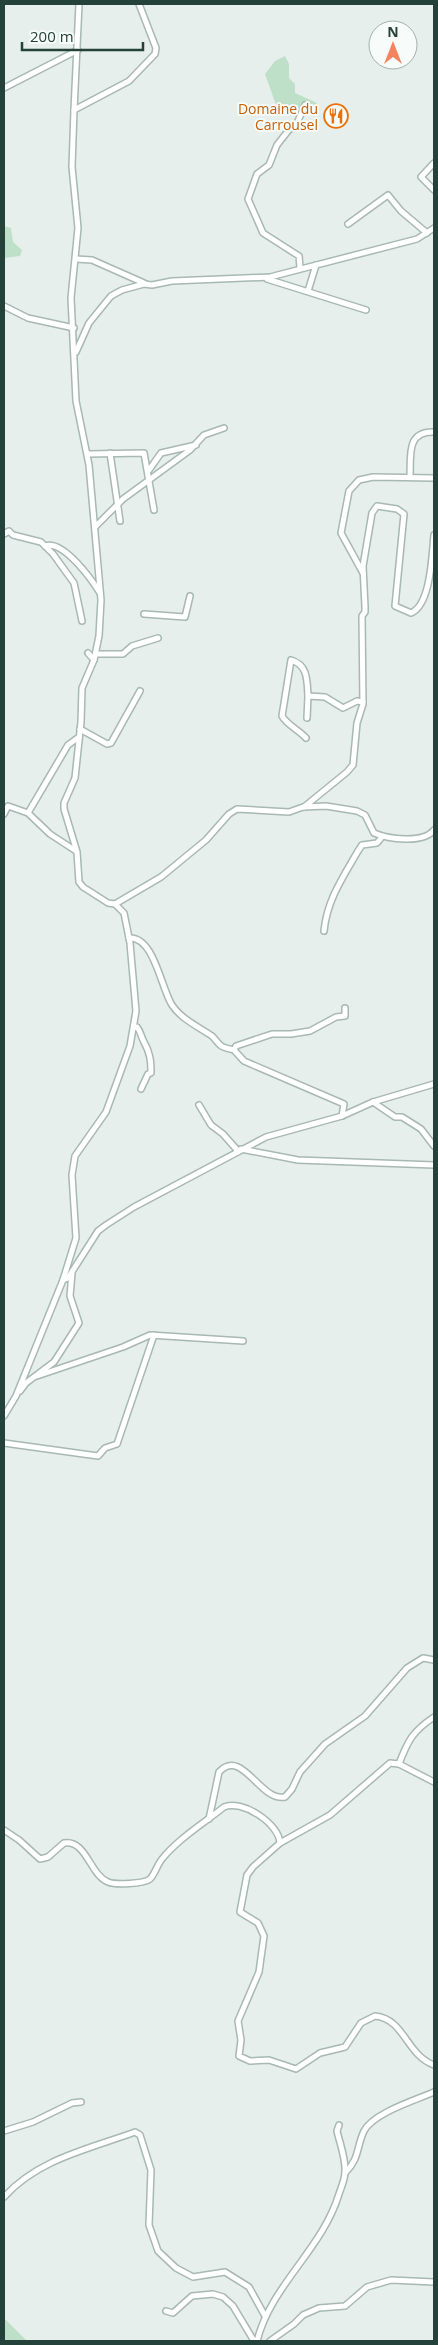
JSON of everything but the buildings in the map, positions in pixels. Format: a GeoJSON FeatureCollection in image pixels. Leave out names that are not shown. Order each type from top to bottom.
{"type":"FeatureCollection","features":[{"type":"Feature","properties":{"kind":"street"},"geometry":{"type":"LineString","coordinates":[[16,1396],[63,1280],[76,1238],[72,1175],[73,1162],[106,1112],[130,1046],[136,1011],[129,938],[124,913],[115,904],[102,899],[83,887],[79,882],[77,852],[64,815],[64,803],[74,778],[80,730],[82,688],[96,654],[100,625],[96,526],[88,454],[76,402],[74,328],[71,298],[78,228],[72,167],[79,4]]}},
{"type":"Feature","properties":{"kind":"street"},"geometry":{"type":"LineString","coordinates":[[74,110],[129,81],[156,54],[156,48],[138,4]]}},
{"type":"Feature","properties":{"kind":"street"},"geometry":{"type":"LineString","coordinates":[[4,88],[78,50]]}},
{"type":"Feature","properties":{"kind":"street"},"geometry":{"type":"LineString","coordinates":[[300,268],[299,256],[263,233],[248,199],[257,174],[269,165],[277,145],[288,131],[297,124],[305,105]]}},
{"type":"Feature","properties":{"kind":"street"},"geometry":{"type":"LineString","coordinates":[[434,163],[421,177],[434,190]]}},
{"type":"Feature","properties":{"kind":"street"},"geometry":{"type":"LineString","coordinates":[[348,224],[388,195],[401,210],[427,233]]}},
{"type":"Feature","properties":{"kind":"street"},"geometry":{"type":"LineString","coordinates":[[74,357],[89,323],[111,296],[144,284],[259,277],[287,273],[300,268],[417,239],[434,228]]}},
{"type":"Feature","properties":{"kind":"street"},"geometry":{"type":"LineString","coordinates":[[76,258],[92,260],[144,284]]}},
{"type":"Feature","properties":{"kind":"street"},"geometry":{"type":"LineString","coordinates":[[308,291],[316,264]]}},
{"type":"Feature","properties":{"kind":"street"},"geometry":{"type":"LineString","coordinates":[[259,277],[366,310]]}},
{"type":"Feature","properties":{"kind":"street"},"geometry":{"type":"LineString","coordinates":[[4,306],[28,318],[74,328]]}},
{"type":"Feature","properties":{"kind":"street"},"geometry":{"type":"LineString","coordinates":[[96,526],[118,504],[196,445],[204,435],[224,428]]}},
{"type":"Feature","properties":{"kind":"street"},"geometry":{"type":"LineString","coordinates":[[410,476],[411,444],[417,437],[426,432],[434,432]]}},
{"type":"Feature","properties":{"kind":"street"},"geometry":{"type":"LineString","coordinates":[[149,470],[161,453],[196,445]]}},
{"type":"Feature","properties":{"kind":"street"},"geometry":{"type":"LineString","coordinates":[[110,453],[120,520]]}},
{"type":"Feature","properties":{"kind":"street"},"geometry":{"type":"LineString","coordinates":[[88,454],[144,454],[149,470],[154,510]]}},
{"type":"Feature","properties":{"kind":"street"},"geometry":{"type":"LineString","coordinates":[[363,574],[341,533],[348,491],[358,480],[373,477],[410,476],[434,478]]}},
{"type":"Feature","properties":{"kind":"street"},"geometry":{"type":"LineString","coordinates":[[303,807],[347,772],[354,764],[357,723],[363,702],[362,616],[365,612],[365,607],[363,574],[372,513],[377,506],[402,511],[404,523],[395,606],[412,613],[416,611],[426,595],[434,535]]}},
{"type":"Feature","properties":{"kind":"street"},"geometry":{"type":"LineString","coordinates":[[4,534],[9,531],[13,535],[40,542],[46,546],[74,583],[82,621]]}},
{"type":"Feature","properties":{"kind":"street"},"geometry":{"type":"LineString","coordinates":[[46,546],[55,546],[71,557],[84,569],[100,593]]}},
{"type":"Feature","properties":{"kind":"street"},"geometry":{"type":"LineString","coordinates":[[144,614],[186,617],[190,596]]}},
{"type":"Feature","properties":{"kind":"street"},"geometry":{"type":"LineString","coordinates":[[96,654],[123,654],[132,646],[158,638]]}},
{"type":"Feature","properties":{"kind":"street"},"geometry":{"type":"LineString","coordinates":[[88,653],[94,660]]}},
{"type":"Feature","properties":{"kind":"street"},"geometry":{"type":"LineString","coordinates":[[306,738],[298,729],[285,722],[282,716],[291,660],[299,662],[305,670],[308,696],[307,718]]}},
{"type":"Feature","properties":{"kind":"street"},"geometry":{"type":"LineString","coordinates":[[80,730],[107,744],[112,743],[140,691]]}},
{"type":"Feature","properties":{"kind":"street"},"geometry":{"type":"LineString","coordinates":[[308,696],[325,697],[343,708],[358,701],[363,702]]}},
{"type":"Feature","properties":{"kind":"street"},"geometry":{"type":"LineString","coordinates":[[28,813],[68,745],[79,737]]}},
{"type":"Feature","properties":{"kind":"street"},"geometry":{"type":"LineString","coordinates":[[4,814],[6,805],[28,813],[50,834],[77,852]]}},
{"type":"Feature","properties":{"kind":"street"},"geometry":{"type":"LineString","coordinates":[[115,904],[161,877],[206,840],[229,814],[237,809],[289,812],[303,807],[326,806],[362,812],[368,818],[374,833],[382,837],[421,837],[434,830]]}},
{"type":"Feature","properties":{"kind":"street"},"geometry":{"type":"LineString","coordinates":[[324,931],[326,914],[338,884],[362,846],[377,843],[382,837]]}},
{"type":"Feature","properties":{"kind":"street"},"geometry":{"type":"LineString","coordinates":[[129,938],[138,938],[143,941],[153,958],[172,1006],[179,1014],[215,1038],[220,1045],[234,1050],[244,1061],[344,1104],[342,1116]]}},
{"type":"Feature","properties":{"kind":"street"},"geometry":{"type":"LineString","coordinates":[[234,1050],[236,1046],[272,1034],[291,1034],[316,1030],[336,1017],[345,1016],[345,1008]]}},
{"type":"Feature","properties":{"kind":"street"},"geometry":{"type":"LineString","coordinates":[[134,1028],[137,1027],[140,1031],[143,1041],[150,1050],[151,1073],[148,1074],[141,1089]]}},
{"type":"Feature","properties":{"kind":"street"},"geometry":{"type":"LineString","coordinates":[[63,1280],[72,1272],[98,1231],[106,1225],[239,1150],[284,1130],[342,1116],[373,1102],[434,1084]]}},
{"type":"Feature","properties":{"kind":"street"},"geometry":{"type":"LineString","coordinates":[[373,1102],[395,1117],[402,1117],[421,1129],[434,1146]]}},
{"type":"Feature","properties":{"kind":"street"},"geometry":{"type":"LineString","coordinates":[[199,1106],[211,1125],[239,1150],[298,1160],[434,1165]]}},
{"type":"Feature","properties":{"kind":"street"},"geometry":{"type":"LineString","coordinates":[[4,1416],[26,1383],[38,1376],[54,1362],[79,1323],[70,1296],[72,1272]]}},
{"type":"Feature","properties":{"kind":"street"},"geometry":{"type":"LineString","coordinates":[[57,1291],[70,1296]]}},
{"type":"Feature","properties":{"kind":"street"},"geometry":{"type":"LineString","coordinates":[[38,1376],[122,1347],[139,1338],[154,1335],[243,1341]]}},
{"type":"Feature","properties":{"kind":"street"},"geometry":{"type":"LineString","coordinates":[[4,1444],[98,1456],[105,1448],[117,1444],[141,1368],[154,1335]]}},
{"type":"Feature","properties":{"kind":"street"},"geometry":{"type":"LineString","coordinates":[[209,1818],[219,1772],[223,1767],[233,1765],[239,1767],[275,1797],[285,1797],[292,1789],[300,1772],[325,1744],[365,1716],[407,1668],[423,1658],[434,1660]]}},
{"type":"Feature","properties":{"kind":"street"},"geometry":{"type":"LineString","coordinates":[[399,1764],[416,1729],[434,1716]]}},
{"type":"Feature","properties":{"kind":"street"},"geometry":{"type":"LineString","coordinates":[[434,1782],[399,1764],[390,1763],[330,1815],[280,1843],[251,1868],[244,1885],[240,1912],[258,1923],[264,1936],[259,1972],[238,2021],[241,2040],[239,2056],[246,2060],[265,2059],[296,2069],[320,2053],[345,2047],[361,2023],[375,2016],[385,2018],[395,2025],[415,2052],[426,2062],[434,2065]]}},
{"type":"Feature","properties":{"kind":"street"},"geometry":{"type":"LineString","coordinates":[[4,1830],[19,1840],[40,1859],[48,1858],[64,1843],[72,1843],[79,1847],[98,1874],[105,1880],[115,1884],[139,1883],[150,1879],[163,1858],[209,1818],[227,1806],[237,1805],[268,1822],[277,1833],[280,1843]]}},
{"type":"Feature","properties":{"kind":"street"},"geometry":{"type":"LineString","coordinates":[[258,2341],[265,2316],[326,2226],[345,2173],[357,2158],[363,2133],[367,2126],[393,2110],[434,2092]]}},
{"type":"Feature","properties":{"kind":"street"},"geometry":{"type":"LineString","coordinates":[[4,2131],[33,2122],[72,2103],[81,2102]]}},
{"type":"Feature","properties":{"kind":"street"},"geometry":{"type":"LineString","coordinates":[[339,2125],[337,2131],[345,2173]]}},
{"type":"Feature","properties":{"kind":"street"},"geometry":{"type":"LineString","coordinates":[[4,2197],[22,2179],[34,2171],[68,2155],[135,2132],[140,2135],[151,2170],[149,2225],[158,2251],[174,2266],[193,2276],[225,2272],[249,2287],[265,2316]]}},
{"type":"Feature","properties":{"kind":"street"},"geometry":{"type":"LineString","coordinates":[[270,2341],[303,2315],[319,2308],[344,2306],[367,2287],[391,2280],[434,2282]]}},
{"type":"Feature","properties":{"kind":"street"},"geometry":{"type":"LineString","coordinates":[[166,2311],[173,2313],[192,2296],[203,2294],[218,2295],[233,2306],[254,2341]]}},
{"type":"Feature","properties":{"kind":"green space"},"geometry":{"type":"Polygon","coordinates":[[[285,56],[289,64],[289,78],[295,84],[295,93],[317,103],[314,107],[299,108],[276,105],[265,74],[275,61],[285,56]]]}},
{"type":"Feature","properties":{"kind":"green space"},"geometry":{"type":"Polygon","coordinates":[[[4,226],[11,228],[13,242],[22,250],[20,256],[4,258],[4,226]]]}},
{"type":"Feature","properties":{"kind":"green space"},"geometry":{"type":"Polygon","coordinates":[[[5,2319],[27,2341],[4,2341],[5,2319]]]}},
{"type":"Feature","properties":{"kind":"place","name":"Domaine du Carrousel"},"geometry":{"type":"Point","coordinates":[336,116]}}]}
